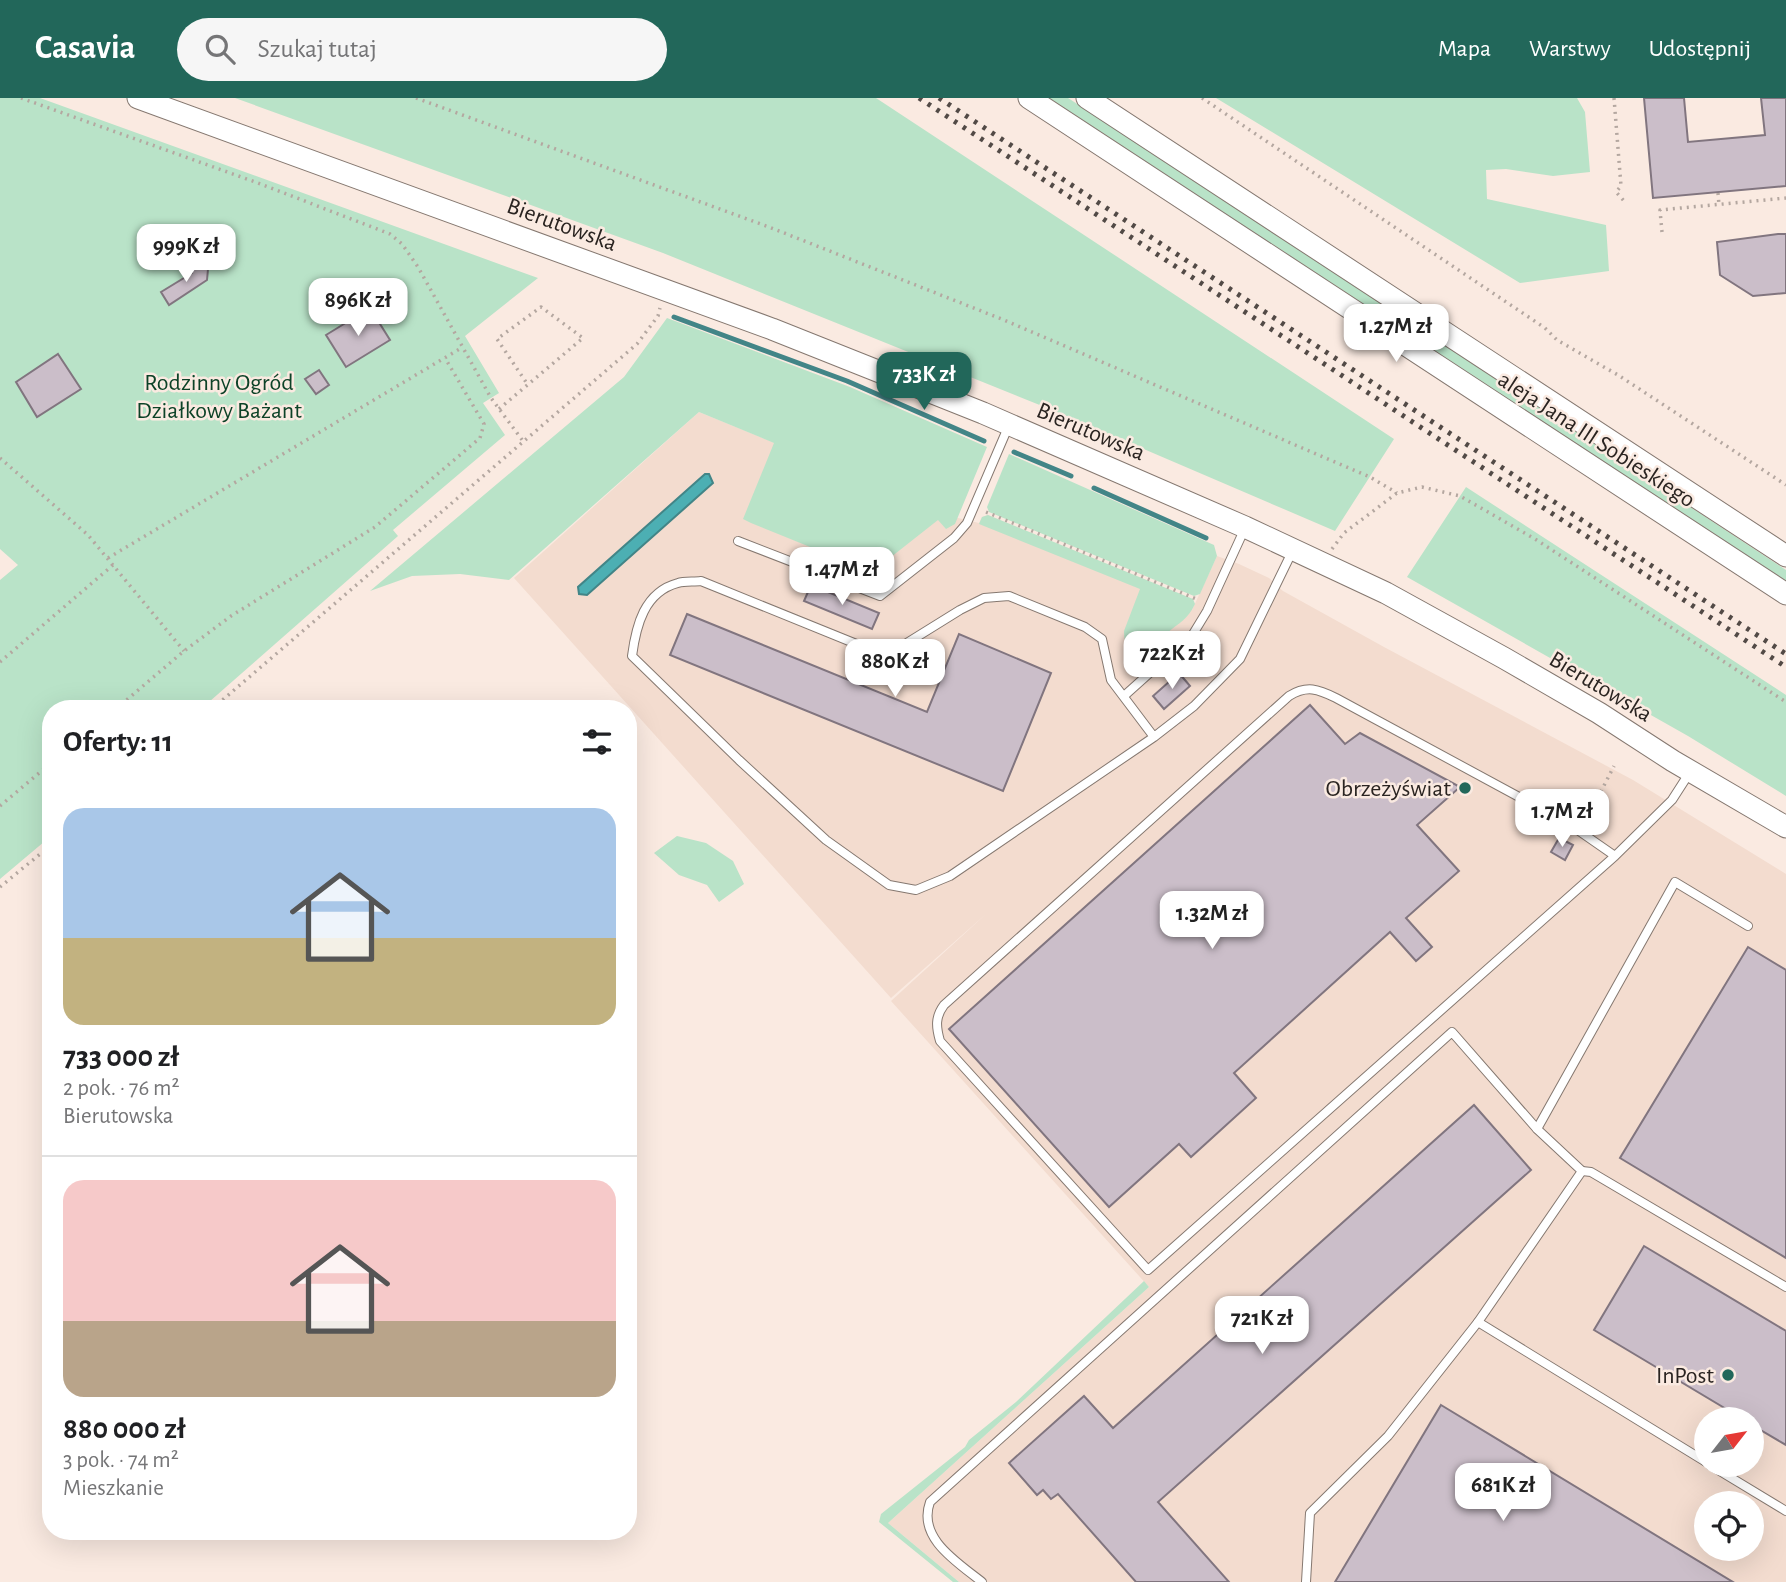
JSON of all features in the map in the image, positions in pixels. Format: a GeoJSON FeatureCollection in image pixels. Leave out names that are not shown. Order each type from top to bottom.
{"type":"FeatureCollection","features":[{"type":"Feature","properties":{"kind":"street","name":"Bierutowska"},"geometry":{"type":"LineString","coordinates":[[138,98],[772,329],[1009,425],[1245,527],[1386,593],[1504,658],[1599,713],[1690,772],[1786,827]]}},
{"type":"Feature","properties":{"kind":"street","name":"aleja Jana III Sobieskiego"},"geometry":{"type":"LineString","coordinates":[[1028,98],[1786,594]]}},
{"type":"Feature","properties":{"kind":"street","name":"aleja Jana III Sobieskiego"},"geometry":{"type":"LineString","coordinates":[[1087,98],[1786,556]]}},
{"type":"Feature","properties":{"kind":"lane"},"geometry":{"type":"LineString","coordinates":[[738,541],[880,596],[954,538],[967,523],[1009,425]]}},
{"type":"Feature","properties":{"kind":"lane"},"geometry":{"type":"LineString","coordinates":[[1124,696],[1193,634],[1210,604],[1245,527]]}},
{"type":"Feature","properties":{"kind":"lane"},"geometry":{"type":"LineString","coordinates":[[1154,737],[1111,680],[1102,639],[1085,627],[1009,597],[984,598],[886,656],[701,581],[678,583],[649,601],[636,627],[632,656],[739,760],[825,840],[889,885],[916,890],[950,876],[1154,737],[1194,706],[1240,659],[1294,549]]}},
{"type":"Feature","properties":{"kind":"lane"},"geometry":{"type":"LineString","coordinates":[[1615,856],[1578,829],[1336,698],[1312,688],[1297,691],[944,1005],[936,1024],[940,1041],[1148,1270],[1615,856],[1672,800],[1690,772]]}},
{"type":"Feature","properties":{"kind":"lane"},"geometry":{"type":"LineString","coordinates":[[1537,1129],[1675,882],[1748,926]]}},
{"type":"Feature","properties":{"kind":"lane"},"geometry":{"type":"LineString","coordinates":[[982,1582],[943,1550],[928,1528],[927,1510],[930,1502],[1452,1032],[1537,1129],[1582,1171],[1591,1172],[1786,1287]]}},
{"type":"Feature","properties":{"kind":"lane"},"geometry":{"type":"LineString","coordinates":[[1306,1582],[1310,1513],[1388,1436],[1478,1322],[1582,1171]]}},
{"type":"Feature","properties":{"kind":"lane"},"geometry":{"type":"LineString","coordinates":[[1478,1322],[1694,1455]]}},
{"type":"Feature","properties":{"kind":"lane"},"geometry":{"type":"LineString","coordinates":[[1730,1477],[1786,1511]]}},
{"type":"Feature","properties":{"kind":"path"},"geometry":{"type":"LineString","coordinates":[[21,98],[258,183],[390,234],[402,244],[418,267],[499,410],[523,441]]}},
{"type":"Feature","properties":{"kind":"path"},"geometry":{"type":"LineString","coordinates":[[416,98],[769,227],[1004,320],[1370,477],[1396,493]]}},
{"type":"Feature","properties":{"kind":"path"},"geometry":{"type":"LineString","coordinates":[[1202,98],[1545,328],[1557,340],[1618,375],[1786,485]]}},
{"type":"Feature","properties":{"kind":"path"},"geometry":{"type":"LineString","coordinates":[[1614,98],[1621,186],[1616,192],[1625,202]]}},
{"type":"Feature","properties":{"kind":"path"},"geometry":{"type":"LineString","coordinates":[[1718,193],[1719,205]]}},
{"type":"Feature","properties":{"kind":"path"},"geometry":{"type":"LineString","coordinates":[[1662,232],[1660,210],[1786,198]]}},
{"type":"Feature","properties":{"kind":"path"},"geometry":{"type":"LineString","coordinates":[[222,700],[636,344],[658,316],[665,289]]}},
{"type":"Feature","properties":{"kind":"path"},"geometry":{"type":"LineString","coordinates":[[499,410],[583,338],[541,307],[497,339],[528,385]]}},
{"type":"Feature","properties":{"kind":"path"},"geometry":{"type":"LineString","coordinates":[[108,558],[463,347]]}},
{"type":"Feature","properties":{"kind":"path"},"geometry":{"type":"LineString","coordinates":[[127,700],[184,651],[240,610],[375,527],[480,438],[484,424],[445,358]]}},
{"type":"Feature","properties":{"kind":"path"},"geometry":{"type":"LineString","coordinates":[[0,458],[88,535],[184,651]]}},
{"type":"Feature","properties":{"kind":"path"},"geometry":{"type":"LineString","coordinates":[[1324,563],[1343,533],[1396,493],[1422,487],[1460,496],[1535,539],[1786,702]]}},
{"type":"Feature","properties":{"kind":"path"},"geometry":{"type":"LineString","coordinates":[[974,507],[1210,604]]}},
{"type":"Feature","properties":{"kind":"path"},"geometry":{"type":"LineString","coordinates":[[0,662],[113,565]]}},
{"type":"Feature","properties":{"kind":"path"},"geometry":{"type":"LineString","coordinates":[[1578,829],[1584,817],[1587,819],[1614,766]]}},
{"type":"Feature","properties":{"kind":"path"},"geometry":{"type":"LineString","coordinates":[[0,806],[42,771]]}},
{"type":"Feature","properties":{"kind":"path"},"geometry":{"type":"LineString","coordinates":[[0,887],[42,852]]}},
{"type":"Feature","properties":{"kind":"shaded area"},"geometry":{"type":"Polygon","coordinates":[[[699,412],[958,518],[979,523],[982,517],[988,515],[1192,610],[1217,556],[1239,564],[1269,578],[1283,591],[1384,647],[1633,780],[1786,874],[1786,1582],[959,1582],[888,1523],[1149,1287],[891,1001],[986,914],[891,998],[637,715],[637,700],[624,700],[514,578],[699,412]]]}},
{"type":"Feature","properties":{"kind":"green space","name":"Rodzinny Ogród Działkowy Bażant"},"geometry":{"type":"Polygon","coordinates":[[[0,98],[40,98],[538,278],[465,336],[499,393],[483,403],[505,435],[393,530],[398,536],[211,700],[42,700],[42,844],[0,879],[0,580],[18,565],[0,549],[0,98]]]}},
{"type":"Feature","properties":{"kind":"green space"},"geometry":{"type":"Polygon","coordinates":[[[235,98],[876,98],[1394,439],[1335,531],[1062,414],[663,253],[235,98]]]}},
{"type":"Feature","properties":{"kind":"green space"},"geometry":{"type":"Polygon","coordinates":[[[1049,98],[1068,98],[1158,156],[1786,570],[1786,581],[1049,98]]]}},
{"type":"Feature","properties":{"kind":"green space"},"geometry":{"type":"Polygon","coordinates":[[[1216,98],[1577,98],[1585,112],[1590,172],[1553,176],[1506,169],[1486,170],[1487,199],[1606,225],[1609,271],[1520,283],[1216,98]]]}},
{"type":"Feature","properties":{"kind":"green space"},"geometry":{"type":"Polygon","coordinates":[[[667,318],[850,387],[987,447],[955,524],[946,529],[938,520],[872,572],[751,523],[743,519],[774,443],[699,412],[509,580],[460,574],[412,576],[370,591],[624,377],[667,318]]]}},
{"type":"Feature","properties":{"kind":"green space"},"geometry":{"type":"Polygon","coordinates":[[[1009,454],[1214,545],[1217,556],[1200,594],[1194,596],[989,512],[987,507],[1009,454]]]}},
{"type":"Feature","properties":{"kind":"green space"},"geometry":{"type":"Polygon","coordinates":[[[1466,487],[1786,695],[1786,796],[1688,736],[1407,577],[1466,487]]]}},
{"type":"Feature","properties":{"kind":"green space"},"geometry":{"type":"Polygon","coordinates":[[[988,515],[1193,599],[1195,604],[1186,617],[1138,663],[1128,648],[1124,631],[1140,589],[979,524],[982,517],[988,515]]]}},
{"type":"Feature","properties":{"kind":"green space"},"geometry":{"type":"Polygon","coordinates":[[[677,836],[706,843],[733,861],[744,884],[719,902],[707,885],[679,875],[654,853],[677,836]]]}},
{"type":"Feature","properties":{"kind":"green space"},"geometry":{"type":"Polygon","coordinates":[[[1144,1281],[1149,1287],[888,1523],[959,1582],[953,1582],[879,1522],[881,1514],[1016,1402],[1144,1281]]]}},
{"type":"Feature","properties":{"kind":"water"},"geometry":{"type":"Polygon","coordinates":[[[705,474],[709,474],[713,483],[587,595],[579,594],[578,587],[705,474]]]}},
{"type":"Feature","properties":{"kind":"building"},"geometry":{"type":"Polygon","coordinates":[[[1644,98],[1684,98],[1688,142],[1765,135],[1761,98],[1786,98],[1786,186],[1653,198],[1644,98]]]}},
{"type":"Feature","properties":{"kind":"building"},"geometry":{"type":"Polygon","coordinates":[[[1786,234],[1786,293],[1753,296],[1720,275],[1717,242],[1786,234]]]}},
{"type":"Feature","properties":{"kind":"building"},"geometry":{"type":"Polygon","coordinates":[[[200,264],[208,269],[207,280],[169,305],[161,292],[192,273],[191,269],[200,264]]]}},
{"type":"Feature","properties":{"kind":"building"},"geometry":{"type":"Polygon","coordinates":[[[370,308],[390,340],[346,367],[326,335],[370,308]]]}},
{"type":"Feature","properties":{"kind":"building"},"geometry":{"type":"Polygon","coordinates":[[[58,354],[81,389],[37,417],[16,382],[58,354]]]}},
{"type":"Feature","properties":{"kind":"building"},"geometry":{"type":"Polygon","coordinates":[[[319,370],[329,385],[316,394],[305,379],[319,370]]]}},
{"type":"Feature","properties":{"kind":"building"},"geometry":{"type":"Polygon","coordinates":[[[811,585],[879,613],[872,629],[804,601],[811,585]]]}},
{"type":"Feature","properties":{"kind":"building"},"geometry":{"type":"Polygon","coordinates":[[[687,614],[927,712],[959,634],[1051,673],[1003,791],[670,655],[687,614]]]}},
{"type":"Feature","properties":{"kind":"building"},"geometry":{"type":"Polygon","coordinates":[[[1179,673],[1190,686],[1164,709],[1153,696],[1179,673]]]}},
{"type":"Feature","properties":{"kind":"building"},"geometry":{"type":"Polygon","coordinates":[[[1310,705],[1345,744],[1360,733],[1460,787],[1417,825],[1459,871],[1406,918],[1432,947],[1416,961],[1390,932],[1234,1073],[1256,1098],[1191,1157],[1179,1144],[1109,1207],[949,1029],[1310,705]]]}},
{"type":"Feature","properties":{"kind":"building"},"geometry":{"type":"Polygon","coordinates":[[[1559,838],[1573,845],[1565,860],[1551,852],[1559,838]]]}},
{"type":"Feature","properties":{"kind":"building"},"geometry":{"type":"Polygon","coordinates":[[[1748,947],[1786,970],[1786,1258],[1620,1158],[1748,947]]]}},
{"type":"Feature","properties":{"kind":"building"},"geometry":{"type":"Polygon","coordinates":[[[1474,1105],[1531,1170],[1158,1502],[1229,1582],[1136,1582],[1058,1494],[1051,1499],[1043,1490],[1037,1495],[1009,1463],[1084,1396],[1113,1428],[1474,1105]]]}},
{"type":"Feature","properties":{"kind":"building","name":"InPost"},"geometry":{"type":"Polygon","coordinates":[[[1644,1246],[1786,1331],[1786,1445],[1764,1432],[1764,1407],[1723,1407],[1594,1330],[1644,1246]]]}},
{"type":"Feature","properties":{"kind":"building"},"geometry":{"type":"Polygon","coordinates":[[[1441,1405],[1694,1558],[1694,1561],[1733,1582],[1335,1582],[1441,1405]]]}},
{"type":"Feature","properties":{"kind":"waterway"},"geometry":{"type":"LineString","coordinates":[[674,317],[847,381],[984,441]]}},
{"type":"Feature","properties":{"kind":"waterway"},"geometry":{"type":"LineString","coordinates":[[1014,452],[1071,476]]}},
{"type":"Feature","properties":{"kind":"waterway"},"geometry":{"type":"LineString","coordinates":[[1094,488],[1206,538]]}},
{"type":"Feature","properties":{"kind":"railway"},"geometry":{"type":"LineString","coordinates":[[919,98],[1786,667]]}},
{"type":"Feature","properties":{"kind":"railway"},"geometry":{"type":"LineString","coordinates":[[939,98],[1786,654]]}},
{"type":"Feature","properties":{"kind":"place","name":"Obrzeżyświat"},"geometry":{"type":"Point","coordinates":[1465,788]}},
{"type":"Feature","properties":{"kind":"place","name":"InPost"},"geometry":{"type":"Point","coordinates":[1728,1375]}}]}
